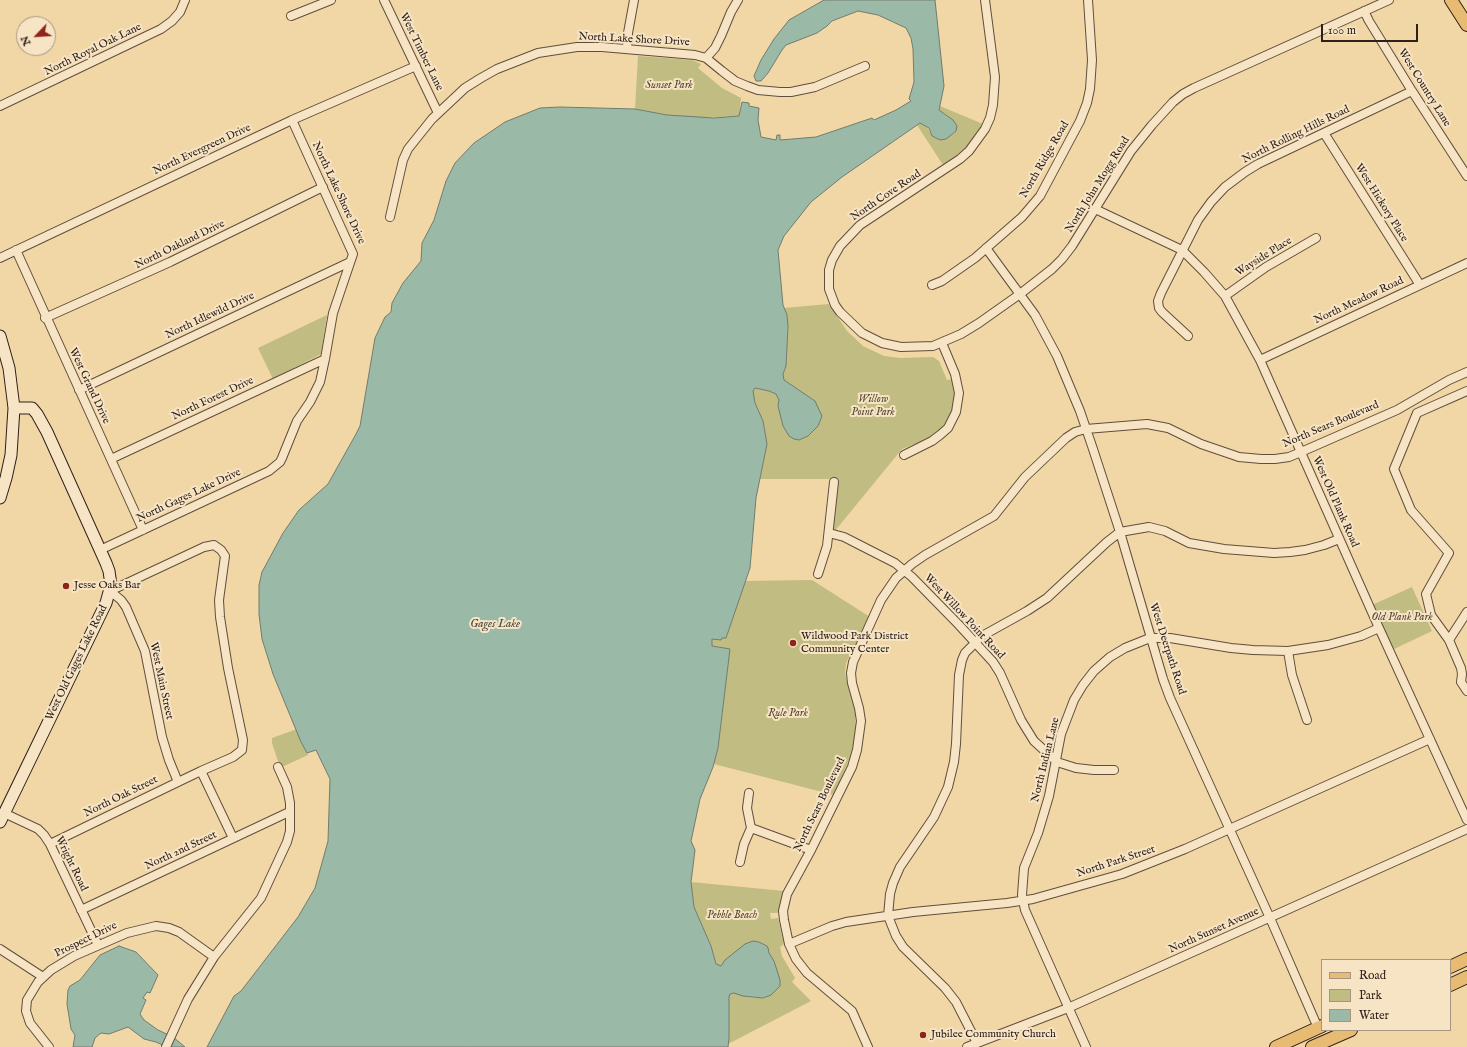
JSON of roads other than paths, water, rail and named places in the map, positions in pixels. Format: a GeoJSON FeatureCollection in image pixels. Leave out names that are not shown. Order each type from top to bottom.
{"type":"FeatureCollection","features":[{"type":"Feature","properties":{"kind":"main road"},"geometry":{"type":"LineString","coordinates":[[1451,0],[1467,25]]}},
{"type":"Feature","properties":{"kind":"main road"},"geometry":{"type":"LineString","coordinates":[[1451,967],[1467,959]]}},
{"type":"Feature","properties":{"kind":"main road"},"geometry":{"type":"LineString","coordinates":[[1451,985],[1467,977]]}},
{"type":"Feature","properties":{"kind":"main road"},"geometry":{"type":"LineString","coordinates":[[1276,1047],[1320,1027]]}},
{"type":"Feature","properties":{"kind":"main road"},"geometry":{"type":"LineString","coordinates":[[1312,1047],[1325,1044],[1349,1031]]}},
{"type":"Feature","properties":{"kind":"street","name":"North Royal Oak Lane"},"geometry":{"type":"LineString","coordinates":[[0,106],[161,29],[172,21],[180,12],[185,0]]}},
{"type":"Feature","properties":{"kind":"street"},"geometry":{"type":"LineString","coordinates":[[291,16],[330,0]]}},
{"type":"Feature","properties":{"kind":"street","name":"West Timber Lane"},"geometry":{"type":"LineString","coordinates":[[384,0],[438,113]]}},
{"type":"Feature","properties":{"kind":"street"},"geometry":{"type":"LineString","coordinates":[[626,49],[634,0]]}},
{"type":"Feature","properties":{"kind":"street"},"geometry":{"type":"LineString","coordinates":[[738,0],[731,12],[721,36],[706,58],[726,74],[747,86],[758,90],[791,92],[815,87],[865,66]]}},
{"type":"Feature","properties":{"kind":"street","name":"North Cove Road"},"geometry":{"type":"LineString","coordinates":[[942,342],[933,346],[901,347],[882,343],[862,333],[847,320],[835,305],[829,289],[829,270],[832,260],[840,246],[860,225],[960,159],[969,151],[985,129],[990,118],[993,105],[995,77],[985,0]]}},
{"type":"Feature","properties":{"kind":"street","name":"North Ridge Road"},"geometry":{"type":"LineString","coordinates":[[932,285],[942,282],[952,276],[986,248],[1036,202],[1080,121],[1087,103],[1092,74],[1091,30],[1088,0]]}},
{"type":"Feature","properties":{"kind":"street","name":"North John Mogg Road"},"geometry":{"type":"LineString","coordinates":[[942,342],[961,334],[1020,294],[1052,269],[1062,259],[1072,246],[1131,151],[1152,125],[1183,94],[1389,0]]}},
{"type":"Feature","properties":{"kind":"street","name":"West Country Lane"},"geometry":{"type":"LineString","coordinates":[[1364,11],[1412,91],[1467,176]]}},
{"type":"Feature","properties":{"kind":"street","name":"North Lake Shore Drive"},"geometry":{"type":"LineString","coordinates":[[390,217],[400,172],[406,154],[418,136],[438,113],[465,88],[497,69],[538,53],[578,47],[626,49],[696,55],[706,58]]}},
{"type":"Feature","properties":{"kind":"street","name":"North Evergreen Drive"},"geometry":{"type":"LineString","coordinates":[[0,258],[292,120],[416,66]]}},
{"type":"Feature","properties":{"kind":"street","name":"North Rolling Hills Road"},"geometry":{"type":"LineString","coordinates":[[1188,336],[1162,312],[1159,308],[1158,301],[1198,220],[1211,202],[1225,187],[1258,164],[1412,91]]}},
{"type":"Feature","properties":{"kind":"street","name":"North Lake Shore Drive"},"geometry":{"type":"LineString","coordinates":[[283,456],[297,421],[310,402],[320,382],[333,313],[353,254],[292,120]]}},
{"type":"Feature","properties":{"kind":"street","name":"West Hickory Place"},"geometry":{"type":"LineString","coordinates":[[1324,133],[1420,285]]}},
{"type":"Feature","properties":{"kind":"street","name":"North Oakland Drive"},"geometry":{"type":"LineString","coordinates":[[46,318],[170,262],[323,187]]}},
{"type":"Feature","properties":{"kind":"street","name":"West Old Plank Road"},"geometry":{"type":"LineString","coordinates":[[1095,208],[1182,250],[1225,296],[1260,360],[1379,628],[1467,820]]}},
{"type":"Feature","properties":{"kind":"street","name":"Wayside Place"},"geometry":{"type":"LineString","coordinates":[[1225,296],[1266,267],[1316,238]]}},
{"type":"Feature","properties":{"kind":"street","name":"West Deerpath Road"},"geometry":{"type":"LineString","coordinates":[[986,248],[1035,315],[1054,350],[1086,429],[1120,532],[1150,638],[1170,698],[1320,1027]]}},
{"type":"Feature","properties":{"kind":"street","name":"West Grand Drive"},"geometry":{"type":"LineString","coordinates":[[16,250],[143,530]]}},
{"type":"Feature","properties":{"kind":"street","name":"North Idlewild Drive"},"geometry":{"type":"LineString","coordinates":[[79,390],[350,262]]}},
{"type":"Feature","properties":{"kind":"street","name":"North Meadow Road"},"geometry":{"type":"LineString","coordinates":[[1260,360],[1467,263]]}},
{"type":"Feature","properties":{"kind":"street"},"geometry":{"type":"LineString","coordinates":[[0,336],[9,368],[14,408],[11,455],[0,498]]}},
{"type":"Feature","properties":{"kind":"street"},"geometry":{"type":"LineString","coordinates":[[904,454],[932,441],[940,435],[948,428],[956,412],[959,393],[955,374],[942,342]]}},
{"type":"Feature","properties":{"kind":"street","name":"North Forest Drive"},"geometry":{"type":"LineString","coordinates":[[111,459],[325,359]]}},
{"type":"Feature","properties":{"kind":"street","name":"North Sears Boulevard"},"geometry":{"type":"LineString","coordinates":[[868,1047],[852,1011],[807,973],[796,959],[789,944],[784,920],[785,902],[787,894],[811,850],[852,767],[857,750],[861,721],[852,683],[851,673],[853,662],[881,600],[896,578],[925,555],[994,516],[1025,477],[1066,438],[1075,432],[1086,429],[1147,424],[1168,428],[1201,444],[1239,457],[1261,460],[1289,457],[1397,410],[1449,380],[1467,372]]}},
{"type":"Feature","properties":{"kind":"street"},"geometry":{"type":"LineString","coordinates":[[1467,391],[1417,413],[1394,469],[1411,510],[1449,553],[1426,594],[1431,615],[1449,640],[1461,668],[1461,682],[1467,691]]}},
{"type":"Feature","properties":{"kind":"street","name":"West Old Gages Lake Road"},"geometry":{"type":"LineString","coordinates":[[2,818],[106,603],[111,585],[109,571],[47,432],[32,408],[14,408]]}},
{"type":"Feature","properties":{"kind":"street","name":"North Gages Lake Drive"},"geometry":{"type":"LineString","coordinates":[[100,550],[269,471],[280,462],[283,456]]}},
{"type":"Feature","properties":{"kind":"street"},"geometry":{"type":"LineString","coordinates":[[818,574],[827,546],[834,482]]}},
{"type":"Feature","properties":{"kind":"street"},"geometry":{"type":"LineString","coordinates":[[977,1043],[956,1002],[945,988],[903,948],[896,936],[888,916],[890,894],[900,867],[934,817],[948,787],[954,762],[956,744],[959,674],[965,653],[982,636],[1047,598],[1107,542],[1120,532],[1150,527],[1165,531],[1189,543],[1224,549],[1267,553],[1305,550],[1340,539]]}},
{"type":"Feature","properties":{"kind":"street","name":"West Willow Point Road"},"geometry":{"type":"LineString","coordinates":[[829,533],[844,538],[895,563],[959,625],[993,662],[1000,673],[1021,720],[1034,741],[1057,762],[1076,768],[1114,770]]}},
{"type":"Feature","properties":{"kind":"street","name":"North Oak Street"},"geometry":{"type":"LineString","coordinates":[[50,844],[233,757],[242,750],[243,740],[220,617],[219,600],[225,556],[224,552],[218,547],[210,545],[204,547],[110,591]]}},
{"type":"Feature","properties":{"kind":"street","name":"West Main Street"},"geometry":{"type":"LineString","coordinates":[[110,591],[121,600],[126,607],[145,651],[162,737],[178,782]]}},
{"type":"Feature","properties":{"kind":"street"},"geometry":{"type":"LineString","coordinates":[[1449,640],[1467,612]]}},
{"type":"Feature","properties":{"kind":"street","name":"North Indian Lane"},"geometry":{"type":"LineString","coordinates":[[1086,1047],[1025,910],[1022,895],[1024,868],[1038,833],[1049,796],[1057,762],[1061,734],[1074,700],[1083,685],[1094,671],[1110,657],[1125,648],[1150,638],[1187,640],[1231,648],[1288,651],[1328,645],[1361,636],[1379,628]]}},
{"type":"Feature","properties":{"kind":"street"},"geometry":{"type":"LineString","coordinates":[[1288,651],[1292,675],[1307,720]]}},
{"type":"Feature","properties":{"kind":"street","name":"North Park Street"},"geometry":{"type":"LineString","coordinates":[[789,944],[832,926],[846,922],[1023,900],[1122,874],[1185,849],[1430,739]]}},
{"type":"Feature","properties":{"kind":"street"},"geometry":{"type":"LineString","coordinates":[[166,1047],[188,999],[214,957],[266,889],[287,842],[290,831],[290,803],[287,787],[278,767]]}},
{"type":"Feature","properties":{"kind":"street"},"geometry":{"type":"LineString","coordinates":[[201,771],[233,838]]}},
{"type":"Feature","properties":{"kind":"street"},"geometry":{"type":"LineString","coordinates":[[740,862],[744,844],[751,828],[747,808],[749,792]]}},
{"type":"Feature","properties":{"kind":"street","name":"North 2nd Street"},"geometry":{"type":"LineString","coordinates":[[81,910],[289,812]]}},
{"type":"Feature","properties":{"kind":"street","name":"Wright Road"},"geometry":{"type":"LineString","coordinates":[[2,818],[38,829],[44,835],[50,844],[98,945]]}},
{"type":"Feature","properties":{"kind":"street"},"geometry":{"type":"LineString","coordinates":[[751,828],[811,850]]}},
{"type":"Feature","properties":{"kind":"street","name":"North Sunset Avenue"},"geometry":{"type":"LineString","coordinates":[[967,1047],[1068,1008],[1467,829]]}},
{"type":"Feature","properties":{"kind":"street","name":"Prospect Drive"},"geometry":{"type":"LineString","coordinates":[[49,1047],[30,1023],[26,1011],[28,1000],[38,982],[63,962],[127,933],[156,926],[169,928],[179,932],[214,957]]}},
{"type":"Feature","properties":{"kind":"street"},"geometry":{"type":"LineString","coordinates":[[0,949],[43,977]]}},
{"type":"Feature","properties":{"kind":"street"},"geometry":{"type":"LineString","coordinates":[[1321,1031],[1325,1044]]}},
{"type":"Feature","properties":{"kind":"water","name":"Gages Lake"},"geometry":{"type":"Polygon","coordinates":[[[824,0],[935,0],[944,86],[939,110],[953,120],[957,126],[956,131],[950,136],[946,139],[940,140],[932,136],[929,128],[920,123],[842,177],[811,202],[784,236],[778,250],[783,305],[787,315],[788,326],[786,366],[783,374],[784,380],[815,401],[822,416],[818,426],[808,436],[799,440],[794,439],[789,436],[783,426],[778,406],[779,400],[776,394],[755,388],[753,391],[755,403],[763,421],[767,444],[756,498],[750,568],[726,638],[722,638],[721,640],[712,639],[712,646],[730,649],[718,748],[713,767],[700,799],[691,841],[695,850],[691,882],[694,907],[711,946],[716,964],[721,966],[725,960],[745,944],[753,941],[759,942],[768,948],[780,980],[780,986],[771,995],[763,998],[743,996],[734,993],[730,994],[728,1047],[207,1047],[234,996],[241,991],[298,917],[315,888],[328,841],[330,779],[316,750],[307,753],[301,742],[273,674],[262,639],[259,614],[259,585],[262,572],[283,533],[299,510],[328,484],[360,426],[375,338],[385,317],[391,312],[392,303],[403,283],[421,261],[422,243],[434,220],[446,181],[455,163],[474,143],[505,122],[540,108],[560,107],[635,109],[667,115],[714,118],[739,116],[742,102],[749,103],[749,106],[759,108],[758,120],[761,137],[776,140],[777,135],[780,135],[780,140],[816,137],[872,118],[874,120],[911,101],[909,99],[914,82],[913,49],[911,38],[906,28],[878,15],[858,11],[832,21],[817,33],[786,45],[768,73],[761,81],[756,81],[754,76],[761,60],[774,39],[789,20],[824,0]]]}},
{"type":"Feature","properties":{"kind":"water"},"geometry":{"type":"Polygon","coordinates":[[[119,946],[136,952],[158,975],[150,993],[147,992],[143,998],[146,1000],[140,1014],[144,1020],[158,1030],[173,1037],[185,1047],[167,1047],[144,1039],[128,1027],[109,1034],[101,1033],[95,1038],[92,1047],[73,1047],[75,1035],[71,1029],[67,1004],[68,990],[70,986],[80,980],[100,955],[119,946]]]}},
{"type":"Feature","properties":{"kind":"place","name":"Jesse Oaks Bar"},"geometry":{"type":"Point","coordinates":[66,586]}},
{"type":"Feature","properties":{"kind":"place","name":"Wildwood Park District Community Center"},"geometry":{"type":"Point","coordinates":[793,643]}},
{"type":"Feature","properties":{"kind":"place","name":"Jubilee Community Church"},"geometry":{"type":"Point","coordinates":[923,1035]}},
{"type":"Feature","properties":{"kind":"park label","name":"Sunset Park"},"geometry":{"type":"Point","coordinates":[669,86]}},
{"type":"Feature","properties":{"kind":"park label","name":"Willow Point Park"},"geometry":{"type":"Point","coordinates":[873,406]}},
{"type":"Feature","properties":{"kind":"park label","name":"Old Plank Park"},"geometry":{"type":"Point","coordinates":[1402,618]}},
{"type":"Feature","properties":{"kind":"park label","name":"Rule Park"},"geometry":{"type":"Point","coordinates":[788,714]}},
{"type":"Feature","properties":{"kind":"park label","name":"Pebble Beach"},"geometry":{"type":"Point","coordinates":[732,916]}}]}
